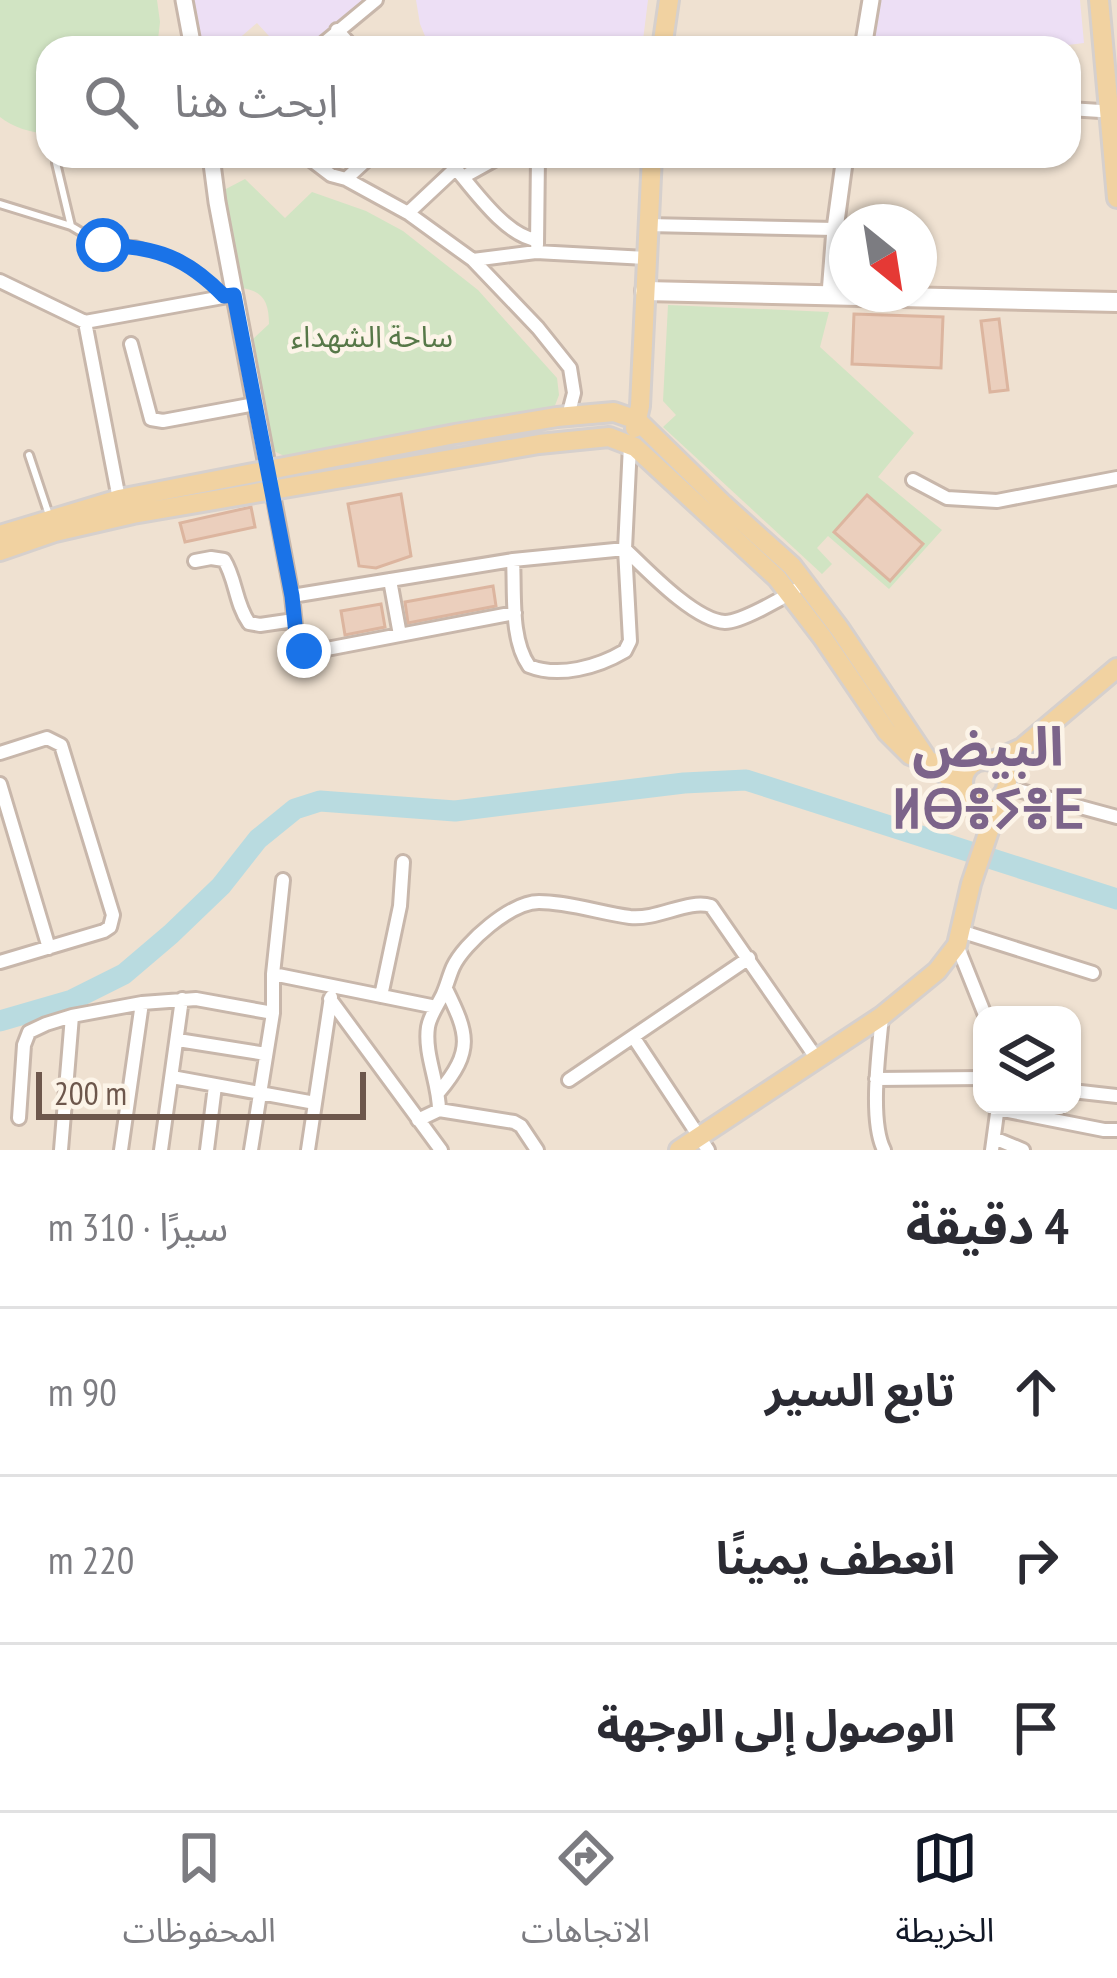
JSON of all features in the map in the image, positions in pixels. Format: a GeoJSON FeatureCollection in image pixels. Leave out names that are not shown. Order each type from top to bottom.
{"type":"FeatureCollection","features":[{"type":"Feature","properties":{"kind":"main road"},"geometry":{"type":"LineString","coordinates":[[664,36],[669,0]]}},
{"type":"Feature","properties":{"kind":"main road"},"geometry":{"type":"LineString","coordinates":[[1099,0],[1117,198]]}},
{"type":"Feature","properties":{"kind":"main road"},"geometry":{"type":"LineString","coordinates":[[630,445],[637,420],[651,168]]}},
{"type":"Feature","properties":{"kind":"main road"},"geometry":{"type":"LineString","coordinates":[[645,291],[829,294]]}},
{"type":"Feature","properties":{"kind":"main road"},"geometry":{"type":"LineString","coordinates":[[937,297],[1117,302]]}},
{"type":"Feature","properties":{"kind":"main road"},"geometry":{"type":"LineString","coordinates":[[0,535],[133,514],[270,480],[340,455],[614,412],[637,420],[792,566],[798,588],[887,732],[910,755],[969,766]]}},
{"type":"Feature","properties":{"kind":"main road"},"geometry":{"type":"LineString","coordinates":[[0,551],[119,499],[270,480],[342,477],[539,443],[609,437],[630,445],[778,578],[798,588]]}},
{"type":"Feature","properties":{"kind":"main road"},"geometry":{"type":"LineString","coordinates":[[340,455],[342,477]]}},
{"type":"Feature","properties":{"kind":"main road"},"geometry":{"type":"LineString","coordinates":[[929,762],[970,799],[990,804],[1022,748],[1117,668]]}},
{"type":"Feature","properties":{"kind":"main road"},"geometry":{"type":"LineString","coordinates":[[963,788],[963,775],[982,759],[1001,780]]}},
{"type":"Feature","properties":{"kind":"main road"},"geometry":{"type":"LineString","coordinates":[[680,1150],[703,1143],[882,1016],[937,970],[959,938],[1001,780]]}},
{"type":"Feature","properties":{"kind":"main road"},"geometry":{"type":"LineString","coordinates":[[978,803],[988,829]]}},
{"type":"Feature","properties":{"kind":"street"},"geometry":{"type":"LineString","coordinates":[[184,0],[191,36]]}},
{"type":"Feature","properties":{"kind":"street"},"geometry":{"type":"LineString","coordinates":[[331,36],[376,0]]}},
{"type":"Feature","properties":{"kind":"street"},"geometry":{"type":"LineString","coordinates":[[864,36],[871,0]]}},
{"type":"Feature","properties":{"kind":"street"},"geometry":{"type":"LineString","coordinates":[[337,30],[342,36]]}},
{"type":"Feature","properties":{"kind":"street"},"geometry":{"type":"LineString","coordinates":[[1081,110],[1112,112]]}},
{"type":"Feature","properties":{"kind":"street"},"geometry":{"type":"LineString","coordinates":[[213,168],[229,296],[270,480],[297,644],[304,651],[515,613]]}},
{"type":"Feature","properties":{"kind":"street"},"geometry":{"type":"LineString","coordinates":[[322,168],[408,213],[473,260],[570,368],[574,393],[568,416]]}},
{"type":"Feature","properties":{"kind":"street"},"geometry":{"type":"LineString","coordinates":[[346,179],[358,168]]}},
{"type":"Feature","properties":{"kind":"street"},"geometry":{"type":"LineString","coordinates":[[456,168],[507,225],[537,246]]}},
{"type":"Feature","properties":{"kind":"street"},"geometry":{"type":"LineString","coordinates":[[408,213],[470,168]]}},
{"type":"Feature","properties":{"kind":"street"},"geometry":{"type":"LineString","coordinates":[[537,246],[538,168]]}},
{"type":"Feature","properties":{"kind":"street"},"geometry":{"type":"LineString","coordinates":[[839,204],[843,168]]}},
{"type":"Feature","properties":{"kind":"street"},"geometry":{"type":"LineString","coordinates":[[646,225],[829,230]]}},
{"type":"Feature","properties":{"kind":"street"},"geometry":{"type":"LineString","coordinates":[[473,260],[537,246],[646,258]]}},
{"type":"Feature","properties":{"kind":"street"},"geometry":{"type":"LineString","coordinates":[[0,281],[85,322],[229,296]]}},
{"type":"Feature","properties":{"kind":"street"},"geometry":{"type":"LineString","coordinates":[[85,322],[119,499]]}},
{"type":"Feature","properties":{"kind":"street"},"geometry":{"type":"LineString","coordinates":[[131,344],[151,419],[163,421],[255,404]]}},
{"type":"Feature","properties":{"kind":"street"},"geometry":{"type":"LineString","coordinates":[[513,560],[515,613],[525,662],[548,672],[588,667],[621,654],[630,641],[625,549],[630,445]]}},
{"type":"Feature","properties":{"kind":"street"},"geometry":{"type":"LineString","coordinates":[[913,480],[947,498],[997,501],[1117,478]]}},
{"type":"Feature","properties":{"kind":"street"},"geometry":{"type":"LineString","coordinates":[[292,596],[513,560],[625,549],[686,603],[722,622],[736,620],[798,588]]}},
{"type":"Feature","properties":{"kind":"street"},"geometry":{"type":"LineString","coordinates":[[195,562],[224,560],[249,623],[294,620]]}},
{"type":"Feature","properties":{"kind":"street"},"geometry":{"type":"LineString","coordinates":[[390,580],[400,635]]}},
{"type":"Feature","properties":{"kind":"street"},"geometry":{"type":"LineString","coordinates":[[0,752],[47,738],[61,745],[113,915],[110,927],[0,962]]}},
{"type":"Feature","properties":{"kind":"street"},"geometry":{"type":"LineString","coordinates":[[1001,780],[1117,817]]}},
{"type":"Feature","properties":{"kind":"street"},"geometry":{"type":"LineString","coordinates":[[0,784],[49,948]]}},
{"type":"Feature","properties":{"kind":"street"},"geometry":{"type":"LineString","coordinates":[[381,996],[400,906],[403,862]]}},
{"type":"Feature","properties":{"kind":"street"},"geometry":{"type":"LineString","coordinates":[[251,1150],[273,1013],[283,880]]}},
{"type":"Feature","properties":{"kind":"street"},"geometry":{"type":"LineString","coordinates":[[439,1110],[428,1032],[452,969],[482,932],[534,902],[635,917],[706,904],[718,912],[817,1060]]}},
{"type":"Feature","properties":{"kind":"street"},"geometry":{"type":"LineString","coordinates":[[959,938],[1093,973]]}},
{"type":"Feature","properties":{"kind":"street"},"geometry":{"type":"LineString","coordinates":[[959,938],[982,1006]]}},
{"type":"Feature","properties":{"kind":"street"},"geometry":{"type":"LineString","coordinates":[[569,1080],[749,958]]}},
{"type":"Feature","properties":{"kind":"street"},"geometry":{"type":"LineString","coordinates":[[273,974],[332,993],[436,1007]]}},
{"type":"Feature","properties":{"kind":"street"},"geometry":{"type":"LineString","coordinates":[[439,1092],[452,1076],[465,1040],[462,1021],[446,989]]}},
{"type":"Feature","properties":{"kind":"street"},"geometry":{"type":"LineString","coordinates":[[308,1150],[332,993]]}},
{"type":"Feature","properties":{"kind":"street"},"geometry":{"type":"LineString","coordinates":[[332,993],[434,1148]]}},
{"type":"Feature","properties":{"kind":"street"},"geometry":{"type":"LineString","coordinates":[[19,1118],[26,1036],[33,1029],[72,1016],[182,999],[273,1013]]}},
{"type":"Feature","properties":{"kind":"street"},"geometry":{"type":"LineString","coordinates":[[160,1150],[182,999]]}},
{"type":"Feature","properties":{"kind":"street"},"geometry":{"type":"LineString","coordinates":[[121,1150],[142,1003]]}},
{"type":"Feature","properties":{"kind":"street"},"geometry":{"type":"LineString","coordinates":[[62,1150],[72,1016]]}},
{"type":"Feature","properties":{"kind":"street"},"geometry":{"type":"LineString","coordinates":[[879,1146],[876,1079],[882,1016]]}},
{"type":"Feature","properties":{"kind":"street"},"geometry":{"type":"LineString","coordinates":[[634,1038],[703,1143]]}},
{"type":"Feature","properties":{"kind":"street"},"geometry":{"type":"LineString","coordinates":[[178,1040],[266,1054]]}},
{"type":"Feature","properties":{"kind":"street"},"geometry":{"type":"LineString","coordinates":[[172,1077],[315,1103]]}},
{"type":"Feature","properties":{"kind":"street"},"geometry":{"type":"LineString","coordinates":[[876,1079],[973,1078]]}},
{"type":"Feature","properties":{"kind":"street"},"geometry":{"type":"LineString","coordinates":[[207,1150],[215,1086]]}},
{"type":"Feature","properties":{"kind":"street"},"geometry":{"type":"LineString","coordinates":[[1081,1092],[1117,1096]]}},
{"type":"Feature","properties":{"kind":"street"},"geometry":{"type":"LineString","coordinates":[[418,1120],[439,1110],[514,1122],[537,1150]]}},
{"type":"Feature","properties":{"kind":"street"},"geometry":{"type":"LineString","coordinates":[[997,1114],[993,1144],[1022,1150]]}},
{"type":"Feature","properties":{"kind":"street"},"geometry":{"type":"LineString","coordinates":[[1030,1114],[1117,1130]]}},
{"type":"Feature","properties":{"kind":"lane"},"geometry":{"type":"LineString","coordinates":[[57,168],[71,226]]}},
{"type":"Feature","properties":{"kind":"lane"},"geometry":{"type":"LineString","coordinates":[[0,204],[71,226],[103,245],[135,245],[176,259],[229,296]]}},
{"type":"Feature","properties":{"kind":"lane"},"geometry":{"type":"LineString","coordinates":[[29,455],[52,526]]}},
{"type":"Feature","properties":{"kind":"shaded area"},"geometry":{"type":"Polygon","coordinates":[[[0,0],[1117,0],[1117,1150],[0,1150],[0,0]]]}},
{"type":"Feature","properties":{"kind":"shaded area"},"geometry":{"type":"Polygon","coordinates":[[[189,0],[362,0],[324,36],[269,36],[257,23],[242,36],[199,36],[193,29],[189,0]]]}},
{"type":"Feature","properties":{"kind":"shaded area"},"geometry":{"type":"Polygon","coordinates":[[[416,0],[648,0],[644,36],[425,36],[416,0]]]}},
{"type":"Feature","properties":{"kind":"shaded area"},"geometry":{"type":"Polygon","coordinates":[[[876,0],[1080,0],[1084,43],[1081,36],[870,36],[876,0]]]}},
{"type":"Feature","properties":{"kind":"green space"},"geometry":{"type":"Polygon","coordinates":[[[0,0],[157,0],[158,36],[36,36],[36,132],[0,117],[0,0]]]}},
{"type":"Feature","properties":{"kind":"green space","name":"ساحة الشهداء"},"geometry":{"type":"Polygon","coordinates":[[[245,179],[285,218],[312,192],[366,211],[403,231],[478,290],[557,378],[559,395],[554,408],[536,415],[284,456],[272,450],[252,340],[269,324],[268,309],[259,294],[240,288],[224,190],[245,179]]]}},
{"type":"Feature","properties":{"kind":"green space"},"geometry":{"type":"Polygon","coordinates":[[[668,305],[829,312],[820,347],[914,433],[878,477],[942,530],[889,589],[828,536],[817,548],[832,564],[822,574],[663,427],[676,415],[663,401],[668,305]]]}},
{"type":"Feature","properties":{"kind":"building"},"geometry":{"type":"Polygon","coordinates":[[[854,314],[943,317],[941,368],[852,364],[854,314]]]}},
{"type":"Feature","properties":{"kind":"building"},"geometry":{"type":"Polygon","coordinates":[[[999,319],[1008,390],[990,392],[981,321],[999,319]]]}},
{"type":"Feature","properties":{"kind":"building"},"geometry":{"type":"Polygon","coordinates":[[[401,494],[411,556],[376,568],[359,566],[348,504],[401,494]]]}},
{"type":"Feature","properties":{"kind":"building"},"geometry":{"type":"Polygon","coordinates":[[[867,495],[923,544],[890,581],[834,532],[867,495]]]}},
{"type":"Feature","properties":{"kind":"building"},"geometry":{"type":"Polygon","coordinates":[[[251,507],[255,527],[185,542],[180,523],[251,507]]]}},
{"type":"Feature","properties":{"kind":"building"},"geometry":{"type":"Polygon","coordinates":[[[493,586],[496,606],[408,623],[405,602],[493,586]]]}},
{"type":"Feature","properties":{"kind":"building"},"geometry":{"type":"Polygon","coordinates":[[[381,604],[385,627],[345,635],[341,611],[381,604]]]}},
{"type":"Feature","properties":{"kind":"waterway"},"geometry":{"type":"LineString","coordinates":[[0,1021],[72,1000],[124,974],[221,886],[258,839],[295,809],[320,801],[455,811],[746,780],[1117,899]]}},
{"type":"Feature","properties":{"kind":"district","name":"البيض ⵍⴱⴻⵢⴻⴹ"},"geometry":{"type":"Point","coordinates":[988,778]}},
{"type":"Feature","properties":{"kind":"route"},"geometry":{"type":"LineString","coordinates":[[103,245],[135,245],[176,259],[195,269],[224,296],[234,295],[292,596],[297,644],[304,651]]}}]}
